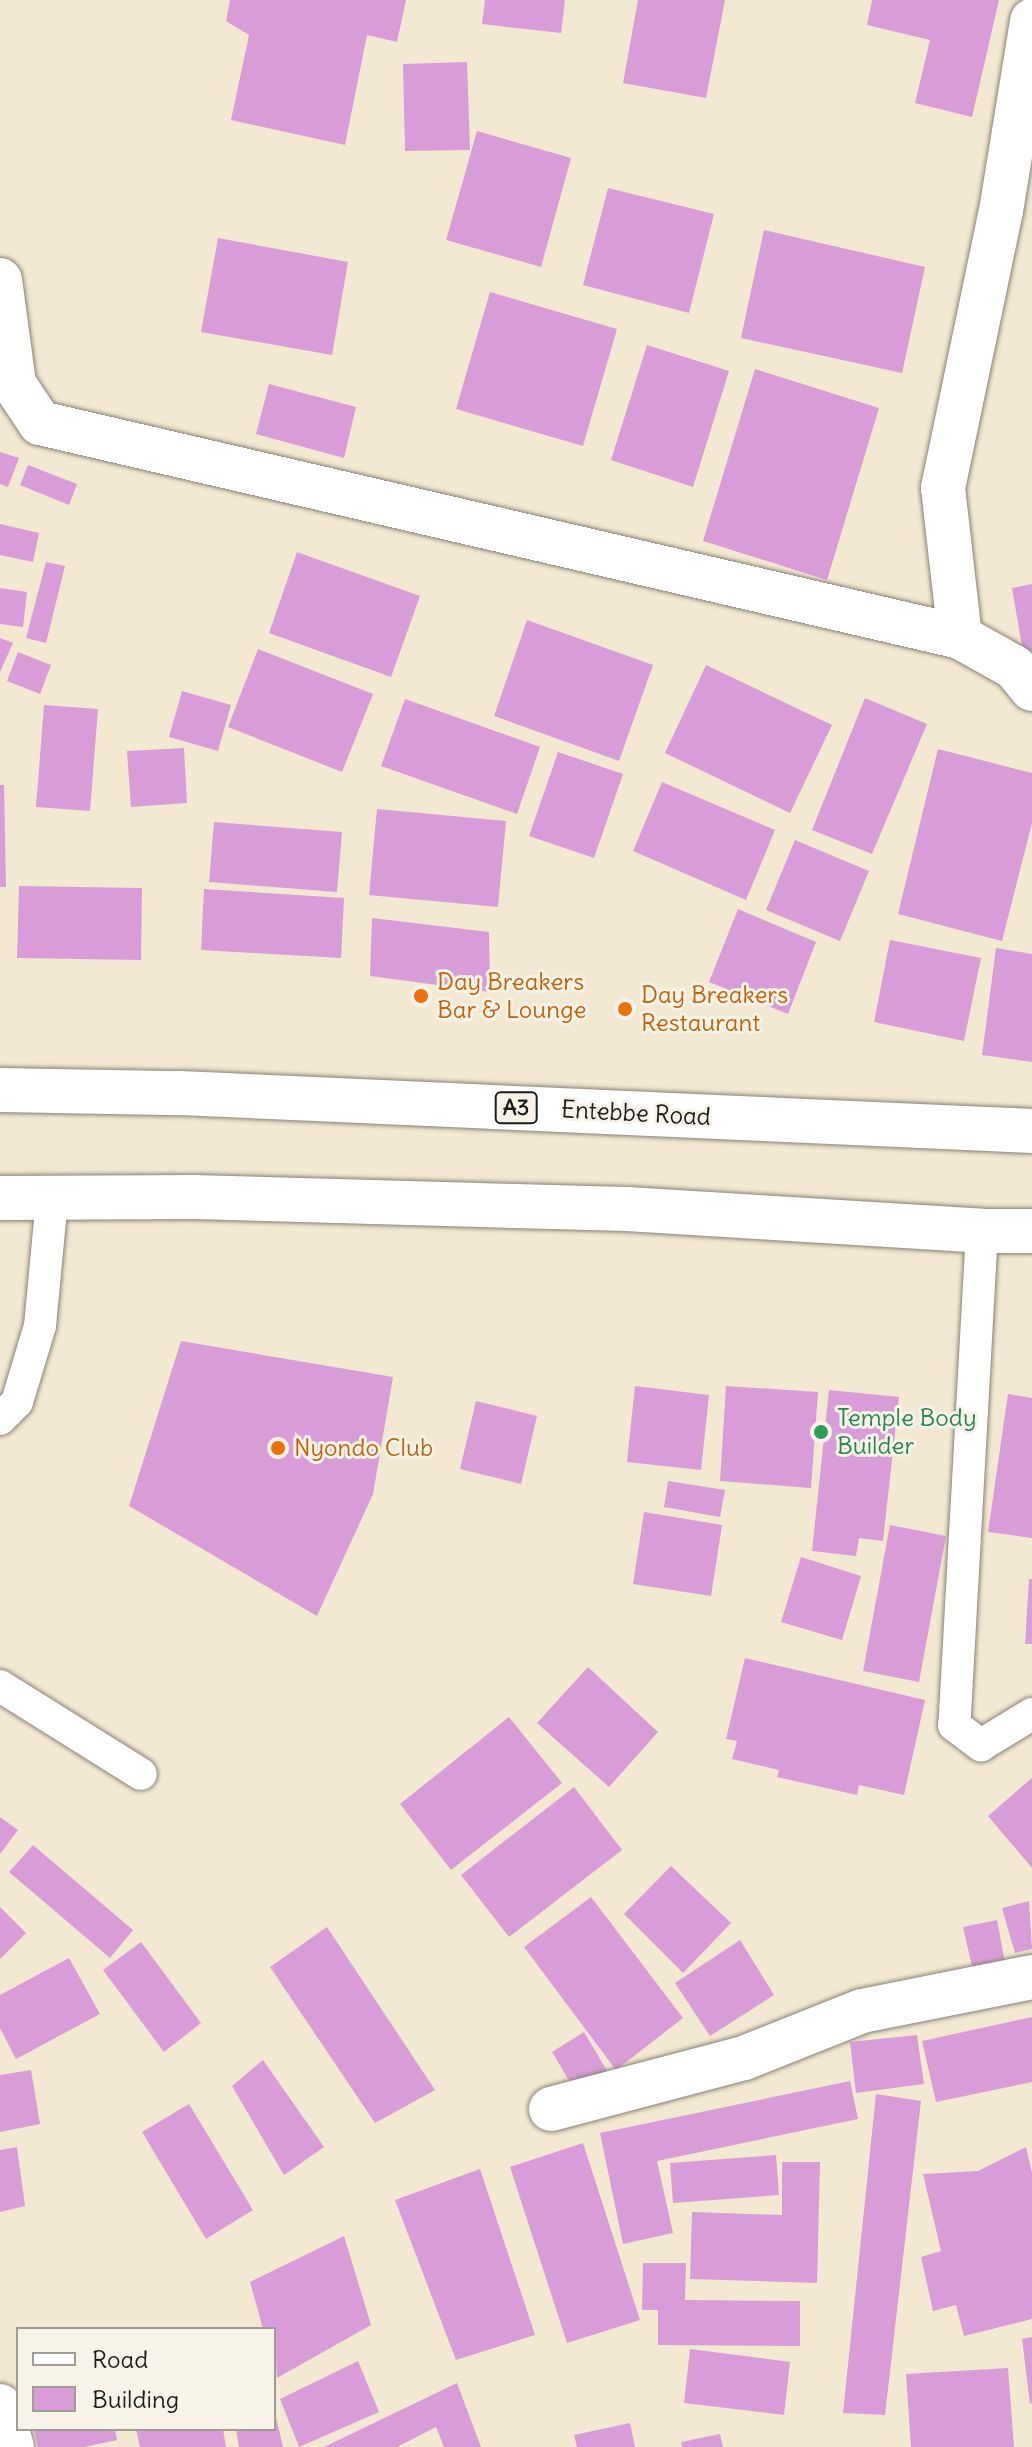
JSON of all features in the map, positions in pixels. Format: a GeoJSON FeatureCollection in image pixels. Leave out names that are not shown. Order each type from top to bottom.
{"type":"FeatureCollection","features":[{"type":"Feature","properties":{"kind":"street"},"geometry":{"type":"LineString","coordinates":[[960,637],[943,488],[1001,211],[1032,21]]}},
{"type":"Feature","properties":{"kind":"street"},"geometry":{"type":"LineString","coordinates":[[0,280],[14,384],[40,423],[960,637],[1014,667],[1032,689]]}},
{"type":"Feature","properties":{"kind":"street","name":"Entebbe Road"},"geometry":{"type":"LineString","coordinates":[[0,1090],[180,1093],[1032,1131]]}},
{"type":"Feature","properties":{"kind":"street"},"geometry":{"type":"LineString","coordinates":[[0,1198],[194,1197],[627,1209],[982,1231],[1032,1231]]}},
{"type":"Feature","properties":{"kind":"street"},"geometry":{"type":"LineString","coordinates":[[551,2109],[744,2058],[862,2011],[1032,1977]]}},
{"type":"Feature","properties":{"kind":"street"},"geometry":{"type":"LineString","coordinates":[[0,2406],[12,2447]]}},
{"type":"Feature","properties":{"kind":"lane"},"geometry":{"type":"LineString","coordinates":[[0,1419],[17,1402],[40,1326],[52,1198]]}},
{"type":"Feature","properties":{"kind":"lane"},"geometry":{"type":"LineString","coordinates":[[982,1231],[954,1725],[981,1745],[1032,1714]]}},
{"type":"Feature","properties":{"kind":"lane"},"geometry":{"type":"LineString","coordinates":[[0,1686],[141,1774]]}},
{"type":"Feature","properties":{"kind":"building"},"geometry":{"type":"Polygon","coordinates":[[[230,0],[406,0],[397,42],[367,35],[345,145],[231,120],[249,35],[226,21],[230,0]]]}},
{"type":"Feature","properties":{"kind":"building"},"geometry":{"type":"Polygon","coordinates":[[[485,0],[565,0],[561,33],[482,24],[485,0]]]}},
{"type":"Feature","properties":{"kind":"building"},"geometry":{"type":"Polygon","coordinates":[[[638,0],[725,0],[706,98],[623,83],[638,0]]]}},
{"type":"Feature","properties":{"kind":"building"},"geometry":{"type":"Polygon","coordinates":[[[872,0],[999,0],[972,117],[915,103],[930,40],[867,25],[872,0]]]}},
{"type":"Feature","properties":{"kind":"building"},"geometry":{"type":"Polygon","coordinates":[[[467,62],[470,150],[405,151],[403,64],[467,62]]]}},
{"type":"Feature","properties":{"kind":"building"},"geometry":{"type":"Polygon","coordinates":[[[477,131],[571,158],[541,267],[446,240],[477,131]]]}},
{"type":"Feature","properties":{"kind":"building"},"geometry":{"type":"Polygon","coordinates":[[[608,188],[714,214],[689,313],[583,285],[608,188]]]}},
{"type":"Feature","properties":{"kind":"building"},"geometry":{"type":"Polygon","coordinates":[[[764,230],[925,267],[902,373],[741,338],[764,230]]]}},
{"type":"Feature","properties":{"kind":"building"},"geometry":{"type":"Polygon","coordinates":[[[218,238],[348,262],[332,355],[201,332],[218,238]]]}},
{"type":"Feature","properties":{"kind":"building"},"geometry":{"type":"Polygon","coordinates":[[[490,292],[617,329],[583,446],[456,409],[490,292]]]}},
{"type":"Feature","properties":{"kind":"building"},"geometry":{"type":"Polygon","coordinates":[[[647,345],[729,371],[693,487],[611,460],[647,345]]]}},
{"type":"Feature","properties":{"kind":"building"},"geometry":{"type":"Polygon","coordinates":[[[755,369],[879,408],[827,580],[703,541],[755,369]]]}},
{"type":"Feature","properties":{"kind":"building"},"geometry":{"type":"Polygon","coordinates":[[[269,384],[356,407],[344,458],[256,434],[269,384]]]}},
{"type":"Feature","properties":{"kind":"building"},"geometry":{"type":"Polygon","coordinates":[[[0,452],[19,458],[8,487],[0,484],[0,452]]]}},
{"type":"Feature","properties":{"kind":"building"},"geometry":{"type":"Polygon","coordinates":[[[28,465],[77,484],[69,505],[20,485],[28,465]]]}},
{"type":"Feature","properties":{"kind":"building"},"geometry":{"type":"Polygon","coordinates":[[[0,524],[39,533],[33,562],[0,555],[0,524]]]}},
{"type":"Feature","properties":{"kind":"building"},"geometry":{"type":"Polygon","coordinates":[[[297,552],[420,596],[391,677],[269,633],[297,552]]]}},
{"type":"Feature","properties":{"kind":"building"},"geometry":{"type":"Polygon","coordinates":[[[46,562],[65,566],[46,643],[26,638],[46,562]]]}},
{"type":"Feature","properties":{"kind":"building"},"geometry":{"type":"Polygon","coordinates":[[[1032,584],[1032,651],[1023,652],[1012,588],[1032,584]]]}},
{"type":"Feature","properties":{"kind":"building"},"geometry":{"type":"Polygon","coordinates":[[[0,588],[27,592],[23,627],[0,624],[0,588]]]}},
{"type":"Feature","properties":{"kind":"building"},"geometry":{"type":"Polygon","coordinates":[[[527,620],[653,665],[619,761],[494,716],[527,620]]]}},
{"type":"Feature","properties":{"kind":"building"},"geometry":{"type":"Polygon","coordinates":[[[0,638],[13,643],[0,672],[0,638]]]}},
{"type":"Feature","properties":{"kind":"building"},"geometry":{"type":"Polygon","coordinates":[[[258,649],[373,694],[342,772],[228,727],[258,649]]]}},
{"type":"Feature","properties":{"kind":"building"},"geometry":{"type":"Polygon","coordinates":[[[18,652],[51,665],[40,694],[7,681],[18,652]]]}},
{"type":"Feature","properties":{"kind":"building"},"geometry":{"type":"Polygon","coordinates":[[[706,665],[832,725],[790,813],[665,753],[706,665]]]}},
{"type":"Feature","properties":{"kind":"building"},"geometry":{"type":"Polygon","coordinates":[[[182,691],[231,705],[218,751],[169,737],[182,691]]]}},
{"type":"Feature","properties":{"kind":"building"},"geometry":{"type":"Polygon","coordinates":[[[865,698],[927,724],[872,854],[812,830],[865,698]]]}},
{"type":"Feature","properties":{"kind":"building"},"geometry":{"type":"Polygon","coordinates":[[[405,699],[540,747],[517,814],[381,766],[405,699]]]}},
{"type":"Feature","properties":{"kind":"building"},"geometry":{"type":"Polygon","coordinates":[[[44,705],[98,709],[90,811],[36,807],[44,705]]]}},
{"type":"Feature","properties":{"kind":"building"},"geometry":{"type":"Polygon","coordinates":[[[184,748],[187,803],[131,807],[127,751],[184,748]]]}},
{"type":"Feature","properties":{"kind":"building"},"geometry":{"type":"Polygon","coordinates":[[[938,749],[1032,773],[1032,823],[1002,941],[898,914],[938,749]]]}},
{"type":"Feature","properties":{"kind":"building"},"geometry":{"type":"Polygon","coordinates":[[[558,752],[623,774],[594,858],[529,836],[558,752]]]}},
{"type":"Feature","properties":{"kind":"building"},"geometry":{"type":"Polygon","coordinates":[[[662,782],[775,830],[746,900],[633,851],[662,782]]]}},
{"type":"Feature","properties":{"kind":"building"},"geometry":{"type":"Polygon","coordinates":[[[0,785],[4,785],[6,887],[0,887],[0,785]]]}},
{"type":"Feature","properties":{"kind":"building"},"geometry":{"type":"Polygon","coordinates":[[[377,809],[506,821],[498,907],[369,895],[377,809]]]}},
{"type":"Feature","properties":{"kind":"building"},"geometry":{"type":"Polygon","coordinates":[[[214,822],[342,832],[337,892],[209,882],[214,822]]]}},
{"type":"Feature","properties":{"kind":"building"},"geometry":{"type":"Polygon","coordinates":[[[795,840],[869,871],[840,941],[766,910],[795,840]]]}},
{"type":"Feature","properties":{"kind":"building"},"geometry":{"type":"Polygon","coordinates":[[[19,886],[142,888],[141,960],[17,958],[19,886]]]}},
{"type":"Feature","properties":{"kind":"building"},"geometry":{"type":"Polygon","coordinates":[[[204,889],[344,898],[341,958],[201,950],[204,889]]]}},
{"type":"Feature","properties":{"kind":"building"},"geometry":{"type":"Polygon","coordinates":[[[738,909],[816,942],[788,1014],[709,982],[738,909]]]}},
{"type":"Feature","properties":{"kind":"building"},"geometry":{"type":"Polygon","coordinates":[[[372,918],[489,932],[490,992],[370,976],[372,918]]]}},
{"type":"Feature","properties":{"kind":"building"},"geometry":{"type":"Polygon","coordinates":[[[890,940],[981,958],[964,1041],[874,1022],[890,940]]]}},
{"type":"Feature","properties":{"kind":"building"},"geometry":{"type":"Polygon","coordinates":[[[996,948],[1032,954],[1032,1062],[982,1055],[996,948]]]}},
{"type":"Feature","properties":{"kind":"building"},"geometry":{"type":"Polygon","coordinates":[[[181,1341],[393,1377],[373,1494],[317,1616],[129,1506],[181,1341]]]}},
{"type":"Feature","properties":{"kind":"building"},"geometry":{"type":"Polygon","coordinates":[[[635,1386],[709,1395],[701,1470],[627,1462],[635,1386]]]}},
{"type":"Feature","properties":{"kind":"building"},"geometry":{"type":"Polygon","coordinates":[[[726,1386],[818,1392],[811,1488],[720,1481],[726,1386]]]}},
{"type":"Feature","properties":{"kind":"building"},"geometry":{"type":"Polygon","coordinates":[[[829,1390],[899,1397],[883,1541],[859,1538],[856,1556],[812,1551],[829,1390]]]}},
{"type":"Feature","properties":{"kind":"building"},"geometry":{"type":"Polygon","coordinates":[[[1008,1394],[1032,1398],[1032,1538],[988,1532],[1008,1394]]]}},
{"type":"Feature","properties":{"kind":"building"},"geometry":{"type":"Polygon","coordinates":[[[476,1401],[537,1416],[521,1484],[460,1469],[476,1401]]]}},
{"type":"Feature","properties":{"kind":"building"},"geometry":{"type":"Polygon","coordinates":[[[668,1481],[725,1490],[720,1517],[664,1507],[668,1481]]]}},
{"type":"Feature","properties":{"kind":"building"},"geometry":{"type":"Polygon","coordinates":[[[644,1512],[722,1525],[711,1596],[633,1584],[644,1512]]]}},
{"type":"Feature","properties":{"kind":"building"},"geometry":{"type":"Polygon","coordinates":[[[890,1525],[946,1536],[919,1682],[863,1671],[890,1525]]]}},
{"type":"Feature","properties":{"kind":"building"},"geometry":{"type":"Polygon","coordinates":[[[801,1557],[861,1576],[842,1640],[781,1622],[801,1557]]]}},
{"type":"Feature","properties":{"kind":"building"},"geometry":{"type":"Polygon","coordinates":[[[1029,1579],[1032,1579],[1032,1644],[1025,1644],[1029,1579]]]}},
{"type":"Feature","properties":{"kind":"building"},"geometry":{"type":"Polygon","coordinates":[[[745,1658],[925,1700],[904,1795],[859,1785],[857,1795],[777,1777],[779,1770],[732,1759],[737,1741],[726,1739],[745,1658]]]}},
{"type":"Feature","properties":{"kind":"building"},"geometry":{"type":"Polygon","coordinates":[[[588,1667],[658,1732],[609,1787],[537,1723],[588,1667]]]}},
{"type":"Feature","properties":{"kind":"building"},"geometry":{"type":"Polygon","coordinates":[[[509,1717],[562,1783],[451,1870],[400,1804],[509,1717]]]}},
{"type":"Feature","properties":{"kind":"building"},"geometry":{"type":"Polygon","coordinates":[[[1032,1778],[1032,1868],[988,1816],[1032,1778]]]}},
{"type":"Feature","properties":{"kind":"building"},"geometry":{"type":"Polygon","coordinates":[[[574,1787],[622,1850],[509,1937],[461,1875],[574,1787]]]}},
{"type":"Feature","properties":{"kind":"building"},"geometry":{"type":"Polygon","coordinates":[[[0,1817],[18,1830],[0,1854],[0,1817]]]}},
{"type":"Feature","properties":{"kind":"building"},"geometry":{"type":"Polygon","coordinates":[[[33,1845],[133,1930],[110,1958],[9,1872],[33,1845]]]}},
{"type":"Feature","properties":{"kind":"building"},"geometry":{"type":"Polygon","coordinates":[[[671,1866],[731,1923],[683,1973],[624,1914],[671,1866]]]}},
{"type":"Feature","properties":{"kind":"building"},"geometry":{"type":"Polygon","coordinates":[[[591,1897],[683,2018],[616,2070],[524,1947],[591,1897]]]}},
{"type":"Feature","properties":{"kind":"building"},"geometry":{"type":"Polygon","coordinates":[[[1029,1901],[1032,1949],[1015,1953],[1002,1908],[1029,1901]]]}},
{"type":"Feature","properties":{"kind":"building"},"geometry":{"type":"Polygon","coordinates":[[[0,1907],[26,1933],[0,1959],[0,1907]]]}},
{"type":"Feature","properties":{"kind":"building"},"geometry":{"type":"Polygon","coordinates":[[[997,1920],[1006,1968],[974,1975],[963,1927],[997,1920]]]}},
{"type":"Feature","properties":{"kind":"building"},"geometry":{"type":"Polygon","coordinates":[[[327,1927],[435,2090],[375,2123],[270,1967],[327,1927]]]}},
{"type":"Feature","properties":{"kind":"building"},"geometry":{"type":"Polygon","coordinates":[[[740,1940],[774,1995],[710,2036],[675,1983],[740,1940]]]}},
{"type":"Feature","properties":{"kind":"building"},"geometry":{"type":"Polygon","coordinates":[[[141,1942],[201,2023],[164,2052],[103,1970],[141,1942]]]}},
{"type":"Feature","properties":{"kind":"building"},"geometry":{"type":"Polygon","coordinates":[[[69,1958],[100,2014],[16,2059],[0,2028],[0,1995],[69,1958]]]}},
{"type":"Feature","properties":{"kind":"building"},"geometry":{"type":"Polygon","coordinates":[[[1032,2017],[1032,2082],[936,2102],[922,2041],[1032,2017]]]}},
{"type":"Feature","properties":{"kind":"building"},"geometry":{"type":"Polygon","coordinates":[[[584,2032],[609,2074],[577,2094],[552,2052],[584,2032]]]}},
{"type":"Feature","properties":{"kind":"building"},"geometry":{"type":"Polygon","coordinates":[[[917,2035],[924,2084],[856,2093],[850,2042],[917,2035]]]}},
{"type":"Feature","properties":{"kind":"building"},"geometry":{"type":"Polygon","coordinates":[[[263,2060],[324,2147],[284,2175],[232,2086],[263,2060]]]}},
{"type":"Feature","properties":{"kind":"building"},"geometry":{"type":"Polygon","coordinates":[[[31,2070],[40,2124],[0,2132],[0,2075],[31,2070]]]}},
{"type":"Feature","properties":{"kind":"building"},"geometry":{"type":"Polygon","coordinates":[[[850,2081],[858,2119],[657,2161],[673,2233],[623,2244],[600,2133],[850,2081]]]}},
{"type":"Feature","properties":{"kind":"building"},"geometry":{"type":"Polygon","coordinates":[[[876,2094],[921,2101],[885,2415],[843,2413],[876,2094]]]}},
{"type":"Feature","properties":{"kind":"building"},"geometry":{"type":"Polygon","coordinates":[[[189,2104],[253,2210],[206,2239],[142,2132],[189,2104]]]}},
{"type":"Feature","properties":{"kind":"building"},"geometry":{"type":"Polygon","coordinates":[[[583,2143],[640,2320],[567,2343],[510,2167],[583,2143]]]}},
{"type":"Feature","properties":{"kind":"building"},"geometry":{"type":"Polygon","coordinates":[[[17,2147],[25,2206],[0,2212],[0,2150],[17,2147]]]}},
{"type":"Feature","properties":{"kind":"building"},"geometry":{"type":"Polygon","coordinates":[[[1026,2147],[1032,2173],[1032,2319],[964,2336],[956,2305],[933,2311],[921,2257],[941,2251],[923,2174],[978,2171],[1026,2147]]]}},
{"type":"Feature","properties":{"kind":"building"},"geometry":{"type":"Polygon","coordinates":[[[776,2155],[779,2195],[673,2203],[670,2163],[776,2155]]]}},
{"type":"Feature","properties":{"kind":"building"},"geometry":{"type":"Polygon","coordinates":[[[782,2162],[820,2162],[817,2283],[690,2279],[692,2212],[782,2215],[782,2162]]]}},
{"type":"Feature","properties":{"kind":"building"},"geometry":{"type":"Polygon","coordinates":[[[480,2169],[535,2335],[456,2360],[395,2200],[480,2169]]]}},
{"type":"Feature","properties":{"kind":"building"},"geometry":{"type":"Polygon","coordinates":[[[344,2236],[371,2325],[277,2378],[276,2327],[262,2327],[250,2282],[344,2236]]]}},
{"type":"Feature","properties":{"kind":"building"},"geometry":{"type":"Polygon","coordinates":[[[643,2263],[686,2263],[685,2300],[800,2301],[800,2346],[658,2345],[658,2310],[642,2310],[643,2263]]]}},
{"type":"Feature","properties":{"kind":"building"},"geometry":{"type":"Polygon","coordinates":[[[1032,2337],[1032,2403],[1030,2404],[1022,2339],[1032,2337]]]}},
{"type":"Feature","properties":{"kind":"building"},"geometry":{"type":"Polygon","coordinates":[[[690,2349],[790,2362],[784,2415],[684,2403],[690,2349]]]}},
{"type":"Feature","properties":{"kind":"building"},"geometry":{"type":"Polygon","coordinates":[[[358,2361],[379,2412],[299,2447],[280,2399],[358,2361]]]}},
{"type":"Feature","properties":{"kind":"building"},"geometry":{"type":"Polygon","coordinates":[[[1008,2368],[1014,2447],[911,2447],[906,2374],[1008,2368]]]}},
{"type":"Feature","properties":{"kind":"building"},"geometry":{"type":"Polygon","coordinates":[[[457,2383],[481,2447],[444,2447],[436,2427],[397,2447],[324,2447],[457,2383]]]}},
{"type":"Feature","properties":{"kind":"building"},"geometry":{"type":"Polygon","coordinates":[[[276,2417],[283,2447],[239,2447],[236,2431],[276,2431],[276,2417]]]}},
{"type":"Feature","properties":{"kind":"building"},"geometry":{"type":"Polygon","coordinates":[[[630,2423],[635,2447],[577,2447],[574,2435],[630,2423]]]}},
{"type":"Feature","properties":{"kind":"building"},"geometry":{"type":"Polygon","coordinates":[[[34,2431],[115,2431],[117,2440],[84,2447],[38,2447],[34,2431]]]}},
{"type":"Feature","properties":{"kind":"building"},"geometry":{"type":"Polygon","coordinates":[[[136,2431],[223,2431],[226,2447],[140,2447],[136,2431]]]}},
{"type":"Feature","properties":{"kind":"building"},"geometry":{"type":"Polygon","coordinates":[[[720,2434],[723,2447],[682,2447],[681,2442],[720,2434]]]}},
{"type":"Feature","properties":{"kind":"place","name":"Day Breakers Bar & Lounge"},"geometry":{"type":"Point","coordinates":[421,996]}},
{"type":"Feature","properties":{"kind":"place","name":"Day Breakers Restaurant"},"geometry":{"type":"Point","coordinates":[625,1009]}},
{"type":"Feature","properties":{"kind":"place","name":"Temple Body Builder"},"geometry":{"type":"Point","coordinates":[821,1432]}},
{"type":"Feature","properties":{"kind":"place","name":"Nyondo Club"},"geometry":{"type":"Point","coordinates":[278,1448]}}]}
